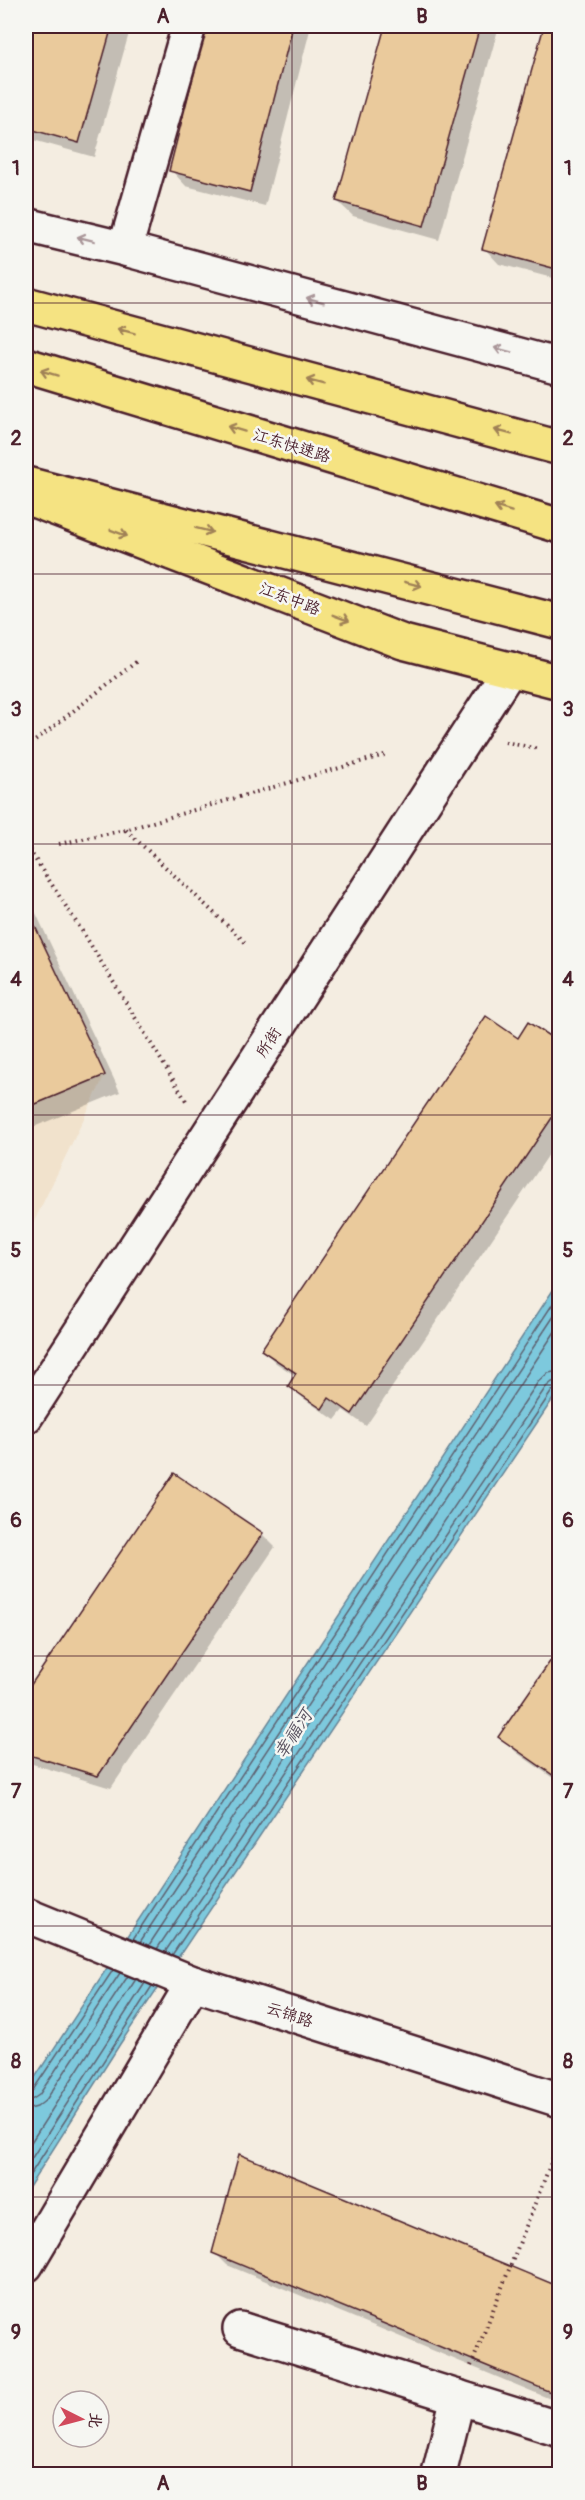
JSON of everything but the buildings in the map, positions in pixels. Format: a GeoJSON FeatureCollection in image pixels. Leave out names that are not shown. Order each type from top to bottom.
{"type":"FeatureCollection","features":[{"type":"Feature","properties":{"kind":"main road"},"geometry":{"type":"LineString","coordinates":[[26,304],[560,448]]}},
{"type":"Feature","properties":{"kind":"main road","name":"江东快速路"},"geometry":{"type":"LineString","coordinates":[[26,365],[560,526]]}},
{"type":"Feature","properties":{"kind":"main road"},"geometry":{"type":"LineString","coordinates":[[26,484],[560,622]]}},
{"type":"Feature","properties":{"kind":"main road","name":"江东中路"},"geometry":{"type":"LineString","coordinates":[[26,497],[403,642],[560,682]]}},
{"type":"Feature","properties":{"kind":"street"},"geometry":{"type":"LineString","coordinates":[[125,249],[189,26]]}},
{"type":"Feature","properties":{"kind":"street"},"geometry":{"type":"LineString","coordinates":[[26,225],[554,360]]}},
{"type":"Feature","properties":{"kind":"street","name":"所街"},"geometry":{"type":"LineString","coordinates":[[28,1408],[510,669]]}},
{"type":"Feature","properties":{"kind":"street","name":"云锦路"},"geometry":{"type":"LineString","coordinates":[[26,1915],[193,1983],[560,2100]]}},
{"type":"Feature","properties":{"kind":"street"},"geometry":{"type":"LineString","coordinates":[[26,2265],[193,1983]]}},
{"type":"Feature","properties":{"kind":"street"},"geometry":{"type":"LineString","coordinates":[[240,2329],[560,2429]]}},
{"type":"Feature","properties":{"kind":"street"},"geometry":{"type":"LineString","coordinates":[[439,2475],[458,2397]]}},
{"type":"Feature","properties":{"kind":"path"},"geometry":{"type":"LineString","coordinates":[[26,748],[136,662]]}},
{"type":"Feature","properties":{"kind":"path"},"geometry":{"type":"LineString","coordinates":[[59,844],[125,830],[388,754]]}},
{"type":"Feature","properties":{"kind":"path"},"geometry":{"type":"LineString","coordinates":[[125,830],[248,945]]}},
{"type":"Feature","properties":{"kind":"path"},"geometry":{"type":"LineString","coordinates":[[26,845],[84,934],[208,1135]]}},
{"type":"Feature","properties":{"kind":"path"},"geometry":{"type":"LineString","coordinates":[[458,2397],[560,2140]]}},
{"type":"Feature","properties":{"kind":"shaded area"},"geometry":{"type":"Polygon","coordinates":[[[26,907],[105,1075],[26,1238],[26,907]]]}},
{"type":"Feature","properties":{"kind":"water","name":"幸福河"},"geometry":{"type":"Polygon","coordinates":[[[559,1281],[559,1390],[120,2044],[26,2192],[26,2091],[559,1281]]]}}]}
